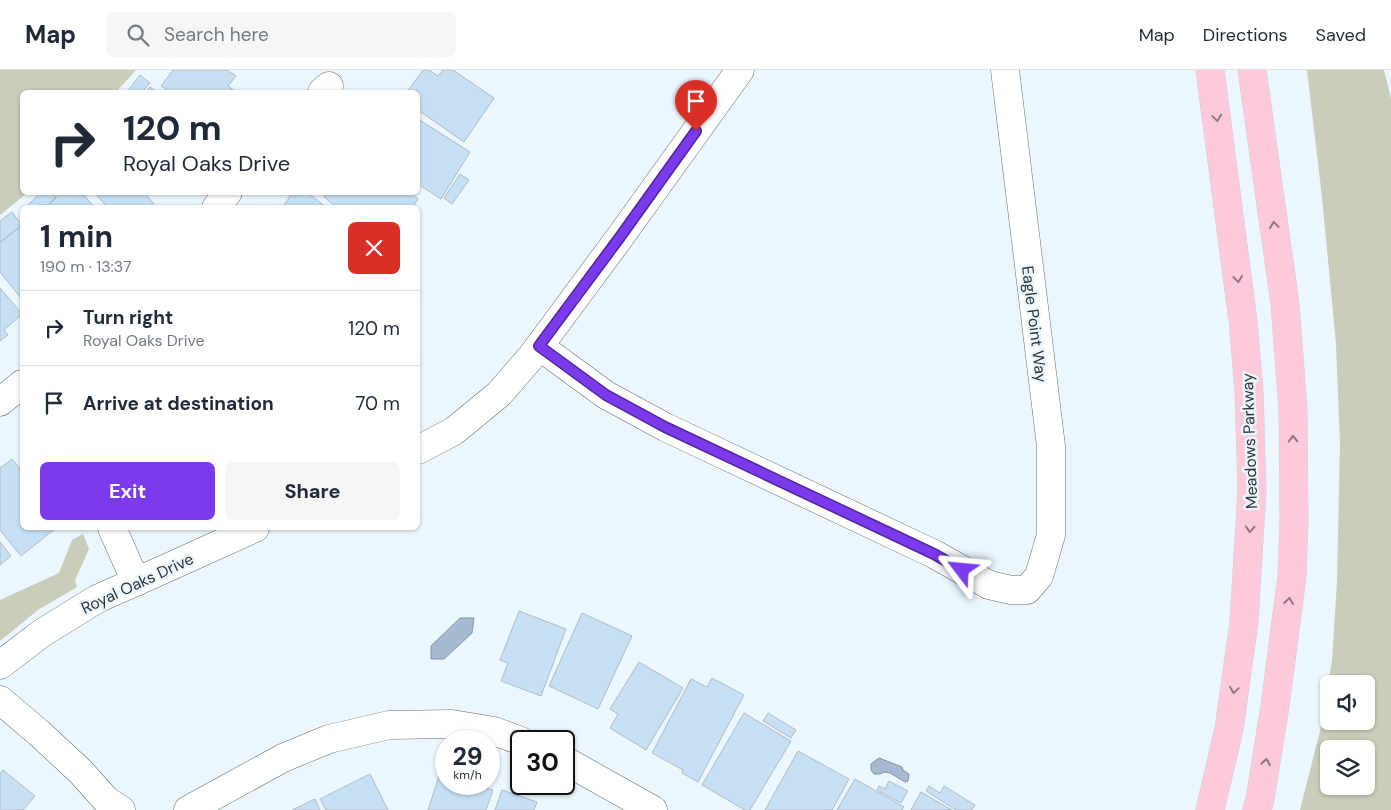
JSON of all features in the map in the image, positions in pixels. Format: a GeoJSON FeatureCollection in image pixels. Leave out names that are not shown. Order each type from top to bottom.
{"type":"FeatureCollection","features":[{"type":"Feature","properties":{"kind":"main road","name":"Meadows Parkway"},"geometry":{"type":"LineString","coordinates":[[1210,70],[1243,321],[1249,391],[1252,490],[1244,622],[1229,729],[1210,810]]}},
{"type":"Feature","properties":{"kind":"main road"},"geometry":{"type":"LineString","coordinates":[[1252,70],[1285,304],[1293,409],[1294,521],[1292,576],[1275,706],[1257,810]]}},
{"type":"Feature","properties":{"kind":"street"},"geometry":{"type":"LineString","coordinates":[[420,449],[454,431],[498,394],[539,346],[740,70]]}},
{"type":"Feature","properties":{"kind":"street","name":"Eagle Point Way"},"geometry":{"type":"LineString","coordinates":[[539,346],[606,395],[665,427],[934,554],[989,585],[1012,590],[1027,590],[1039,576],[1051,535],[1051,446],[1005,70]]}},
{"type":"Feature","properties":{"kind":"street"},"geometry":{"type":"LineString","coordinates":[[113,530],[136,582]]}},
{"type":"Feature","properties":{"kind":"street","name":"Royal Oaks Drive"},"geometry":{"type":"LineString","coordinates":[[0,665],[42,633],[97,599],[251,530]]}},
{"type":"Feature","properties":{"kind":"street"},"geometry":{"type":"LineString","coordinates":[[0,700],[40,733],[81,772],[106,800],[121,810]]}},
{"type":"Feature","properties":{"kind":"street"},"geometry":{"type":"LineString","coordinates":[[188,810],[283,758],[329,739],[389,726],[452,724],[494,731],[510,737]]}},
{"type":"Feature","properties":{"kind":"street"},"geometry":{"type":"LineString","coordinates":[[575,766],[653,810]]}},
{"type":"Feature","properties":{"kind":"green space"},"geometry":{"type":"Polygon","coordinates":[[[0,70],[136,70],[118,90],[20,90],[20,195],[25,195],[0,215],[0,70]]]}},
{"type":"Feature","properties":{"kind":"green space"},"geometry":{"type":"Polygon","coordinates":[[[1307,70],[1384,70],[1391,98],[1391,810],[1300,810],[1320,730],[1375,730],[1375,675],[1330,675],[1337,582],[1340,443],[1336,344],[1322,197],[1307,70]]]}},
{"type":"Feature","properties":{"kind":"green space"},"geometry":{"type":"Polygon","coordinates":[[[83,534],[89,549],[75,580],[77,587],[38,610],[0,641],[0,600],[59,573],[72,540],[83,534]]]}},
{"type":"Feature","properties":{"kind":"water"},"geometry":{"type":"Polygon","coordinates":[[[460,618],[474,618],[472,633],[444,659],[431,659],[431,646],[460,618]]]}},
{"type":"Feature","properties":{"kind":"water"},"geometry":{"type":"Polygon","coordinates":[[[879,758],[902,767],[909,774],[908,781],[905,782],[890,773],[874,774],[871,770],[871,764],[879,758]]]}},
{"type":"Feature","properties":{"kind":"building"},"geometry":{"type":"Polygon","coordinates":[[[173,70],[227,70],[236,76],[228,86],[233,90],[167,90],[161,86],[173,70]]]}},
{"type":"Feature","properties":{"kind":"building"},"geometry":{"type":"Polygon","coordinates":[[[423,70],[429,70],[438,76],[443,70],[453,70],[494,98],[464,142],[420,111],[420,90],[408,90],[423,70]]]}},
{"type":"Feature","properties":{"kind":"building"},"geometry":{"type":"Polygon","coordinates":[[[140,75],[150,83],[144,90],[129,90],[140,75]]]}},
{"type":"Feature","properties":{"kind":"building"},"geometry":{"type":"Polygon","coordinates":[[[420,120],[470,152],[441,199],[420,185],[420,120]]]}},
{"type":"Feature","properties":{"kind":"building"},"geometry":{"type":"Polygon","coordinates":[[[460,174],[469,180],[452,204],[444,198],[460,174]]]}},
{"type":"Feature","properties":{"kind":"building"},"geometry":{"type":"Polygon","coordinates":[[[38,195],[54,195],[56,197],[47,205],[28,205],[38,195]]]}},
{"type":"Feature","properties":{"kind":"building"},"geometry":{"type":"Polygon","coordinates":[[[59,195],[84,195],[92,205],[49,205],[59,195]]]}},
{"type":"Feature","properties":{"kind":"building"},"geometry":{"type":"Polygon","coordinates":[[[97,195],[146,195],[154,204],[153,205],[105,205],[97,195]]]}},
{"type":"Feature","properties":{"kind":"building"},"geometry":{"type":"Polygon","coordinates":[[[291,195],[311,195],[323,205],[284,205],[291,195]]]}},
{"type":"Feature","properties":{"kind":"building"},"geometry":{"type":"Polygon","coordinates":[[[325,195],[413,195],[418,199],[414,205],[334,205],[324,197],[325,195]]]}},
{"type":"Feature","properties":{"kind":"building"},"geometry":{"type":"Polygon","coordinates":[[[12,212],[20,222],[20,227],[0,242],[0,221],[12,212]]]}},
{"type":"Feature","properties":{"kind":"building"},"geometry":{"type":"Polygon","coordinates":[[[20,227],[20,297],[0,272],[0,243],[20,227]]]}},
{"type":"Feature","properties":{"kind":"building"},"geometry":{"type":"Polygon","coordinates":[[[0,288],[20,312],[20,316],[4,330],[8,335],[0,341],[0,288]]]}},
{"type":"Feature","properties":{"kind":"building"},"geometry":{"type":"Polygon","coordinates":[[[12,459],[20,469],[20,530],[54,530],[21,556],[0,530],[0,468],[12,459]]]}},
{"type":"Feature","properties":{"kind":"building"},"geometry":{"type":"Polygon","coordinates":[[[0,542],[11,556],[0,565],[0,542]]]}},
{"type":"Feature","properties":{"kind":"building"},"geometry":{"type":"Polygon","coordinates":[[[519,611],[566,629],[541,696],[501,681],[508,663],[500,660],[519,611]]]}},
{"type":"Feature","properties":{"kind":"building"},"geometry":{"type":"Polygon","coordinates":[[[582,613],[632,636],[598,709],[549,686],[582,613]]]}},
{"type":"Feature","properties":{"kind":"building"},"geometry":{"type":"Polygon","coordinates":[[[639,662],[683,688],[646,750],[610,728],[618,714],[610,709],[639,662]]]}},
{"type":"Feature","properties":{"kind":"building"},"geometry":{"type":"Polygon","coordinates":[[[712,678],[744,695],[698,782],[682,773],[683,770],[652,753],[691,679],[707,687],[712,678]]]}},
{"type":"Feature","properties":{"kind":"building"},"geometry":{"type":"Polygon","coordinates":[[[744,713],[791,741],[750,810],[745,810],[702,785],[744,713]]]}},
{"type":"Feature","properties":{"kind":"building"},"geometry":{"type":"Polygon","coordinates":[[[768,713],[796,730],[791,738],[763,721],[768,713]]]}},
{"type":"Feature","properties":{"kind":"building"},"geometry":{"type":"Polygon","coordinates":[[[798,751],[849,779],[832,810],[765,810],[798,751]]]}},
{"type":"Feature","properties":{"kind":"building"},"geometry":{"type":"Polygon","coordinates":[[[3,770],[35,796],[23,810],[0,810],[0,774],[3,770]]]}},
{"type":"Feature","properties":{"kind":"building"},"geometry":{"type":"Polygon","coordinates":[[[370,774],[388,810],[326,810],[320,799],[370,774]]]}},
{"type":"Feature","properties":{"kind":"building"},"geometry":{"type":"Polygon","coordinates":[[[855,779],[904,807],[902,810],[837,810],[855,779]]]}},
{"type":"Feature","properties":{"kind":"building"},"geometry":{"type":"Polygon","coordinates":[[[889,781],[908,791],[901,803],[877,790],[879,786],[885,789],[889,781]]]}},
{"type":"Feature","properties":{"kind":"building"},"geometry":{"type":"Polygon","coordinates":[[[929,786],[940,793],[944,786],[975,805],[972,810],[956,810],[926,791],[929,786]]]}},
{"type":"Feature","properties":{"kind":"building"},"geometry":{"type":"Polygon","coordinates":[[[435,788],[435,795],[491,795],[486,810],[428,810],[435,788]]]}},
{"type":"Feature","properties":{"kind":"building"},"geometry":{"type":"Polygon","coordinates":[[[502,790],[510,793],[510,795],[517,795],[537,802],[534,810],[495,810],[502,790]]]}},
{"type":"Feature","properties":{"kind":"building"},"geometry":{"type":"Polygon","coordinates":[[[921,792],[952,810],[911,810],[921,792]]]}},
{"type":"Feature","properties":{"kind":"building"},"geometry":{"type":"Polygon","coordinates":[[[315,799],[320,810],[292,810],[315,799]]]}},
{"type":"Feature","properties":{"kind":"route"},"geometry":{"type":"LineString","coordinates":[[696,131],[539,346],[606,395],[665,427],[934,554],[962,570]]}}]}
